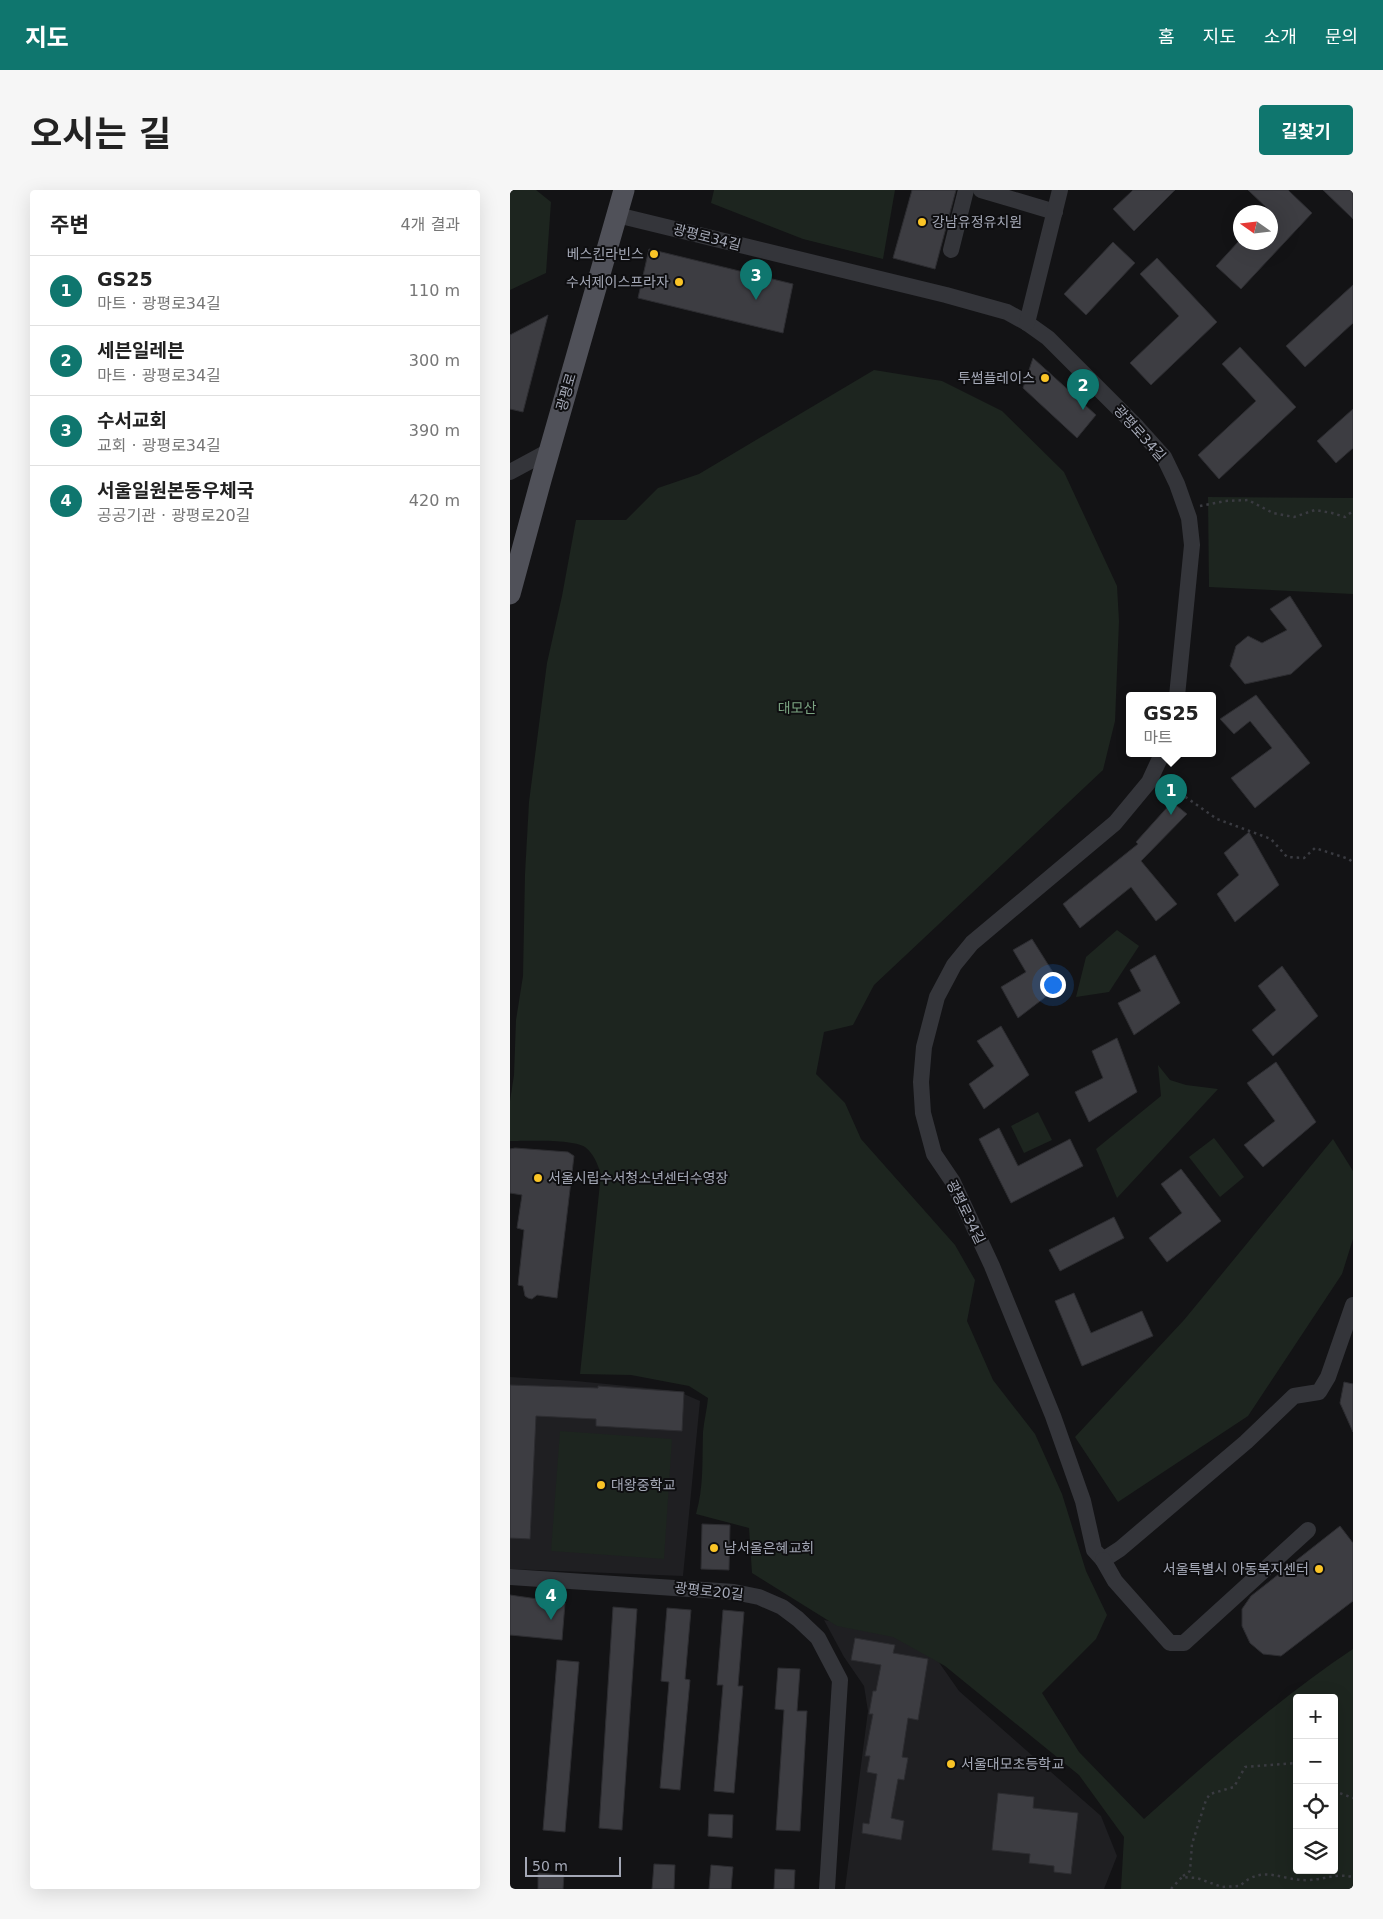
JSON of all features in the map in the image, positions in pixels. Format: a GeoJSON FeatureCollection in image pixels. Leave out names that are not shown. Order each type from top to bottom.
{"type":"FeatureCollection","features":[{"type":"Feature","properties":{"kind":"main road","name":"광평로"},"geometry":{"type":"LineString","coordinates":[[510,594],[624,190]]}},
{"type":"Feature","properties":{"kind":"street"},"geometry":{"type":"LineString","coordinates":[[951,250],[966,190]]}},
{"type":"Feature","properties":{"kind":"street"},"geometry":{"type":"LineString","coordinates":[[980,190],[1055,212]]}},
{"type":"Feature","properties":{"kind":"street"},"geometry":{"type":"LineString","coordinates":[[1027,323],[1060,190]]}},
{"type":"Feature","properties":{"kind":"street","name":"광평로34길"},"geometry":{"type":"LineString","coordinates":[[617,215],[946,295],[1007,312],[1048,338],[1137,427],[1164,457],[1177,484],[1189,518],[1192,545],[1177,692]]}},
{"type":"Feature","properties":{"kind":"street"},"geometry":{"type":"LineString","coordinates":[[510,472],[549,451]]}},
{"type":"Feature","properties":{"kind":"street","name":"광평로34길"},"geometry":{"type":"LineString","coordinates":[[1160,757],[1133,803],[1115,823],[972,943],[954,965],[937,997],[924,1047],[921,1082],[923,1113],[934,1154],[953,1182],[992,1266],[1053,1416],[1083,1501],[1094,1550],[1103,1560],[1115,1582],[1170,1643],[1184,1643],[1308,1530]]}},
{"type":"Feature","properties":{"kind":"street"},"geometry":{"type":"LineString","coordinates":[[1103,1560],[1120,1549],[1246,1442],[1294,1396],[1319,1392],[1328,1377],[1353,1305]]}},
{"type":"Feature","properties":{"kind":"street","name":"광평로20길"},"geometry":{"type":"LineString","coordinates":[[510,1577],[734,1592],[759,1597],[782,1607],[818,1638],[840,1680],[827,1889]]}},
{"type":"Feature","properties":{"kind":"path"},"geometry":{"type":"LineString","coordinates":[[1186,511],[1199,506],[1225,501],[1248,500],[1273,513],[1294,517],[1315,510],[1345,517],[1353,511]]}},
{"type":"Feature","properties":{"kind":"path"},"geometry":{"type":"LineString","coordinates":[[1152,774],[1217,819],[1271,839],[1287,856],[1304,858],[1315,848],[1349,859],[1353,863]]}},
{"type":"Feature","properties":{"kind":"path"},"geometry":{"type":"LineString","coordinates":[[1171,1889],[1190,1871],[1192,1844],[1206,1800],[1210,1794],[1234,1787],[1244,1767],[1293,1763]]}},
{"type":"Feature","properties":{"kind":"path"},"geometry":{"type":"LineString","coordinates":[[1338,1793],[1353,1798]]}},
{"type":"Feature","properties":{"kind":"path"},"geometry":{"type":"LineString","coordinates":[[1182,1877],[1197,1878],[1222,1887],[1240,1886],[1248,1878],[1269,1873],[1288,1878],[1310,1880],[1331,1875],[1353,1878]]}},
{"type":"Feature","properties":{"kind":"shaded area","name":"대왕중학교"},"geometry":{"type":"Polygon","coordinates":[[[510,1377],[576,1381],[677,1391],[700,1401],[683,1576],[510,1569],[510,1377]]]}},
{"type":"Feature","properties":{"kind":"shaded area","name":"서울대모초등학교"},"geometry":{"type":"Polygon","coordinates":[[[824,1620],[894,1633],[938,1661],[959,1691],[1101,1816],[1117,1856],[1104,1889],[845,1889],[868,1711],[864,1686],[844,1657],[824,1620]]]}},
{"type":"Feature","properties":{"kind":"green space"},"geometry":{"type":"Polygon","coordinates":[[[510,190],[536,190],[551,202],[546,273],[510,290],[510,190]]]}},
{"type":"Feature","properties":{"kind":"green space"},"geometry":{"type":"Polygon","coordinates":[[[714,190],[895,190],[883,259],[803,239],[711,203],[714,190]]]}},
{"type":"Feature","properties":{"kind":"green space","name":"대모산"},"geometry":{"type":"Polygon","coordinates":[[[874,370],[942,381],[1002,411],[1064,472],[1117,586],[1119,621],[1115,721],[1103,770],[874,985],[853,1025],[824,1032],[816,1074],[845,1103],[861,1139],[955,1245],[975,1280],[967,1321],[993,1380],[1035,1434],[1062,1494],[1086,1571],[1107,1615],[1096,1639],[1042,1693],[1079,1752],[1144,1819],[1272,1709],[1353,1649],[1353,1889],[1121,1889],[1124,1837],[1079,1775],[945,1666],[893,1637],[837,1626],[752,1573],[749,1528],[696,1514],[699,1504],[703,1432],[708,1398],[689,1386],[631,1375],[580,1374],[601,1174],[597,1162],[591,1153],[579,1144],[549,1141],[510,1141],[510,1101],[514,1075],[516,1020],[523,976],[525,874],[529,802],[547,663],[576,520],[626,520],[658,488],[699,474],[874,370]]]}},
{"type":"Feature","properties":{"kind":"green space"},"geometry":{"type":"Polygon","coordinates":[[[1208,497],[1353,498],[1353,594],[1209,587],[1208,497]]]}},
{"type":"Feature","properties":{"kind":"green space"},"geometry":{"type":"Polygon","coordinates":[[[1117,930],[1139,946],[1109,992],[1076,997],[1086,957],[1117,930]]]}},
{"type":"Feature","properties":{"kind":"green space"},"geometry":{"type":"Polygon","coordinates":[[[1158,1065],[1170,1080],[1186,1085],[1218,1089],[1117,1198],[1096,1149],[1161,1096],[1158,1065]]]}},
{"type":"Feature","properties":{"kind":"green space"},"geometry":{"type":"Polygon","coordinates":[[[1038,1112],[1052,1140],[1024,1153],[1011,1126],[1038,1112]]]}},
{"type":"Feature","properties":{"kind":"green space"},"geometry":{"type":"Polygon","coordinates":[[[1214,1138],[1244,1177],[1220,1197],[1189,1157],[1214,1138]]]}},
{"type":"Feature","properties":{"kind":"green space"},"geometry":{"type":"Polygon","coordinates":[[[1333,1139],[1353,1171],[1353,1239],[1342,1274],[1248,1416],[1118,1502],[1075,1437],[1184,1320],[1333,1139]]]}},
{"type":"Feature","properties":{"kind":"green space"},"geometry":{"type":"Polygon","coordinates":[[[560,1431],[672,1439],[664,1559],[551,1551],[560,1431]]]}},
{"type":"Feature","properties":{"kind":"building"},"geometry":{"type":"Polygon","coordinates":[[[912,190],[956,190],[935,269],[893,258],[912,190]]]}},
{"type":"Feature","properties":{"kind":"building"},"geometry":{"type":"Polygon","coordinates":[[[1133,190],[1175,190],[1134,231],[1113,209],[1133,190]]]}},
{"type":"Feature","properties":{"kind":"building"},"geometry":{"type":"Polygon","coordinates":[[[1248,190],[1288,190],[1312,213],[1278,249],[1278,205],[1264,205],[1248,190]]]}},
{"type":"Feature","properties":{"kind":"building"},"geometry":{"type":"Polygon","coordinates":[[[1323,190],[1353,190],[1353,219],[1323,190]]]}},
{"type":"Feature","properties":{"kind":"building"},"geometry":{"type":"Polygon","coordinates":[[[1113,242],[1135,263],[1086,315],[1064,294],[1113,242]]]}},
{"type":"Feature","properties":{"kind":"building"},"geometry":{"type":"Polygon","coordinates":[[[1233,247],[1233,250],[1277,250],[1241,289],[1216,266],[1233,247]]]}},
{"type":"Feature","properties":{"kind":"building"},"geometry":{"type":"Polygon","coordinates":[[[649,249],[793,284],[783,333],[638,298],[649,249]]]}},
{"type":"Feature","properties":{"kind":"building"},"geometry":{"type":"Polygon","coordinates":[[[1157,258],[1217,322],[1151,385],[1130,363],[1179,316],[1140,274],[1157,258]]]}},
{"type":"Feature","properties":{"kind":"building"},"geometry":{"type":"Polygon","coordinates":[[[1353,285],[1353,323],[1305,367],[1286,346],[1353,285]]]}},
{"type":"Feature","properties":{"kind":"building"},"geometry":{"type":"Polygon","coordinates":[[[548,315],[523,412],[510,409],[510,335],[548,315]]]}},
{"type":"Feature","properties":{"kind":"building"},"geometry":{"type":"Polygon","coordinates":[[[1240,347],[1296,407],[1219,479],[1198,455],[1256,401],[1222,364],[1240,347]]]}},
{"type":"Feature","properties":{"kind":"building"},"geometry":{"type":"Polygon","coordinates":[[[1033,358],[1096,415],[1077,438],[1023,388],[1033,358]]]}},
{"type":"Feature","properties":{"kind":"building"},"geometry":{"type":"Polygon","coordinates":[[[1353,409],[1353,448],[1336,463],[1317,441],[1353,409]]]}},
{"type":"Feature","properties":{"kind":"building"},"geometry":{"type":"Polygon","coordinates":[[[1290,596],[1322,646],[1291,674],[1245,684],[1230,666],[1236,646],[1248,636],[1262,643],[1287,630],[1270,609],[1290,596]]]}},
{"type":"Feature","properties":{"kind":"building"},"geometry":{"type":"Polygon","coordinates":[[[1256,695],[1310,763],[1255,808],[1231,778],[1272,748],[1250,721],[1234,734],[1220,719],[1256,695]]]}},
{"type":"Feature","properties":{"kind":"building"},"geometry":{"type":"Polygon","coordinates":[[[1172,802],[1187,814],[1141,861],[1177,904],[1156,921],[1131,887],[1080,928],[1063,904],[1138,844],[1136,842],[1172,802]]]}},
{"type":"Feature","properties":{"kind":"building"},"geometry":{"type":"Polygon","coordinates":[[[1249,832],[1279,885],[1235,922],[1217,894],[1239,875],[1224,853],[1249,832]]]}},
{"type":"Feature","properties":{"kind":"building"},"geometry":{"type":"Polygon","coordinates":[[[1032,939],[1061,985],[1018,1018],[1001,987],[1026,972],[1013,950],[1032,939]]]}},
{"type":"Feature","properties":{"kind":"building"},"geometry":{"type":"Polygon","coordinates":[[[1155,955],[1180,1003],[1134,1035],[1118,1003],[1141,991],[1130,970],[1155,955]]]}},
{"type":"Feature","properties":{"kind":"building"},"geometry":{"type":"Polygon","coordinates":[[[1282,966],[1318,1016],[1273,1056],[1252,1030],[1276,1010],[1258,986],[1282,966]]]}},
{"type":"Feature","properties":{"kind":"building"},"geometry":{"type":"Polygon","coordinates":[[[1001,1026],[1029,1075],[984,1109],[969,1084],[994,1066],[977,1041],[1001,1026]]]}},
{"type":"Feature","properties":{"kind":"building"},"geometry":{"type":"Polygon","coordinates":[[[1117,1038],[1137,1092],[1089,1122],[1075,1092],[1103,1078],[1092,1051],[1117,1038]]]}},
{"type":"Feature","properties":{"kind":"building"},"geometry":{"type":"Polygon","coordinates":[[[1276,1062],[1316,1122],[1263,1167],[1244,1145],[1275,1121],[1247,1083],[1276,1062]]]}},
{"type":"Feature","properties":{"kind":"building"},"geometry":{"type":"Polygon","coordinates":[[[999,1128],[1018,1166],[1070,1139],[1083,1166],[1011,1203],[979,1139],[999,1128]]]}},
{"type":"Feature","properties":{"kind":"building"},"geometry":{"type":"Polygon","coordinates":[[[510,1149],[568,1152],[574,1156],[557,1298],[537,1295],[532,1299],[528,1298],[525,1296],[523,1286],[518,1285],[524,1230],[517,1228],[522,1195],[510,1193],[510,1149]]]}},
{"type":"Feature","properties":{"kind":"building"},"geometry":{"type":"Polygon","coordinates":[[[1181,1169],[1221,1221],[1167,1262],[1149,1238],[1182,1213],[1161,1184],[1181,1169]]]}},
{"type":"Feature","properties":{"kind":"building"},"geometry":{"type":"Polygon","coordinates":[[[1114,1217],[1124,1238],[1060,1271],[1049,1250],[1114,1217]]]}},
{"type":"Feature","properties":{"kind":"building"},"geometry":{"type":"Polygon","coordinates":[[[1074,1293],[1091,1333],[1142,1311],[1153,1336],[1082,1366],[1055,1301],[1074,1293]]]}},
{"type":"Feature","properties":{"kind":"building"},"geometry":{"type":"Polygon","coordinates":[[[1344,1382],[1353,1384],[1353,1432],[1340,1403],[1344,1382]]]}},
{"type":"Feature","properties":{"kind":"building"},"geometry":{"type":"Polygon","coordinates":[[[510,1385],[598,1388],[598,1386],[684,1392],[682,1431],[596,1426],[596,1419],[536,1416],[530,1539],[510,1538],[510,1385]]]}},
{"type":"Feature","properties":{"kind":"building"},"geometry":{"type":"Polygon","coordinates":[[[702,1524],[730,1525],[729,1570],[701,1569],[702,1524]]]}},
{"type":"Feature","properties":{"kind":"building","name":"서울특별시 아동복지센터"},"geometry":{"type":"Polygon","coordinates":[[[1340,1526],[1353,1543],[1353,1601],[1281,1656],[1263,1654],[1250,1643],[1242,1626],[1242,1609],[1251,1596],[1340,1526]]]}},
{"type":"Feature","properties":{"kind":"building"},"geometry":{"type":"Polygon","coordinates":[[[510,1595],[565,1603],[562,1640],[510,1635],[510,1595]]]}},
{"type":"Feature","properties":{"kind":"building"},"geometry":{"type":"Polygon","coordinates":[[[613,1607],[637,1609],[622,1830],[599,1828],[613,1607]]]}},
{"type":"Feature","properties":{"kind":"building"},"geometry":{"type":"Polygon","coordinates":[[[667,1608],[691,1610],[685,1679],[690,1680],[680,1790],[660,1788],[669,1682],[661,1681],[667,1608]]]}},
{"type":"Feature","properties":{"kind":"building"},"geometry":{"type":"Polygon","coordinates":[[[723,1610],[744,1612],[738,1686],[743,1686],[734,1793],[714,1791],[723,1685],[717,1685],[723,1610]]]}},
{"type":"Feature","properties":{"kind":"building"},"geometry":{"type":"Polygon","coordinates":[[[855,1638],[895,1645],[893,1653],[928,1659],[918,1720],[908,1718],[902,1757],[908,1758],[904,1780],[898,1779],[891,1818],[904,1821],[901,1840],[862,1833],[863,1823],[869,1824],[877,1774],[867,1772],[870,1756],[865,1756],[873,1714],[869,1714],[873,1691],[876,1691],[881,1665],[851,1660],[855,1638]]]}},
{"type":"Feature","properties":{"kind":"building"},"geometry":{"type":"Polygon","coordinates":[[[557,1660],[579,1662],[565,1832],[543,1830],[557,1660]]]}},
{"type":"Feature","properties":{"kind":"building"},"geometry":{"type":"Polygon","coordinates":[[[778,1668],[800,1669],[797,1711],[807,1711],[800,1831],[776,1830],[784,1710],[775,1709],[778,1668]]]}},
{"type":"Feature","properties":{"kind":"building"},"geometry":{"type":"Polygon","coordinates":[[[998,1793],[1034,1797],[1033,1808],[1078,1813],[1071,1874],[1054,1872],[1054,1866],[1029,1863],[1030,1854],[992,1850],[998,1793]]]}},
{"type":"Feature","properties":{"kind":"building"},"geometry":{"type":"Polygon","coordinates":[[[709,1814],[733,1815],[732,1838],[708,1836],[709,1814]]]}},
{"type":"Feature","properties":{"kind":"building"},"geometry":{"type":"Polygon","coordinates":[[[654,1864],[675,1865],[674,1889],[652,1889],[654,1864]]]}},
{"type":"Feature","properties":{"kind":"building"},"geometry":{"type":"Polygon","coordinates":[[[711,1865],[733,1867],[731,1889],[709,1889],[711,1865]]]}},
{"type":"Feature","properties":{"kind":"building"},"geometry":{"type":"Polygon","coordinates":[[[775,1869],[795,1870],[794,1889],[774,1889],[775,1869]]]}},
{"type":"Feature","properties":{"kind":"building"},"geometry":{"type":"Polygon","coordinates":[[[538,1873],[564,1875],[563,1889],[538,1889],[538,1873]]]}},
{"type":"Feature","properties":{"kind":"place","name":"강남유정유치원"},"geometry":{"type":"Point","coordinates":[922,222]}},
{"type":"Feature","properties":{"kind":"place","name":"베스킨라빈스"},"geometry":{"type":"Point","coordinates":[654,254]}},
{"type":"Feature","properties":{"kind":"place","name":"수서제이스프라자"},"geometry":{"type":"Point","coordinates":[679,282]}},
{"type":"Feature","properties":{"kind":"place","name":"수서교회"},"geometry":{"type":"Point","coordinates":[756,300]}},
{"type":"Feature","properties":{"kind":"place","name":"투썸플레이스"},"geometry":{"type":"Point","coordinates":[1045,378]}},
{"type":"Feature","properties":{"kind":"place","name":"세븐일레븐"},"geometry":{"type":"Point","coordinates":[1083,410]}},
{"type":"Feature","properties":{"kind":"place","name":"GS25"},"geometry":{"type":"Point","coordinates":[1171,815]}},
{"type":"Feature","properties":{"kind":"place","name":"서울시립수서청소년센터수영장"},"geometry":{"type":"Point","coordinates":[538,1178]}},
{"type":"Feature","properties":{"kind":"place","name":"대왕중학교"},"geometry":{"type":"Point","coordinates":[601,1485]}},
{"type":"Feature","properties":{"kind":"place","name":"남서울은혜교회"},"geometry":{"type":"Point","coordinates":[714,1548]}},
{"type":"Feature","properties":{"kind":"place","name":"서울특별시 아동복지센터"},"geometry":{"type":"Point","coordinates":[1319,1569]}},
{"type":"Feature","properties":{"kind":"place","name":"서울일원본동우체국"},"geometry":{"type":"Point","coordinates":[551,1620]}},
{"type":"Feature","properties":{"kind":"place","name":"서울대모초등학교"},"geometry":{"type":"Point","coordinates":[951,1764]}}]}
